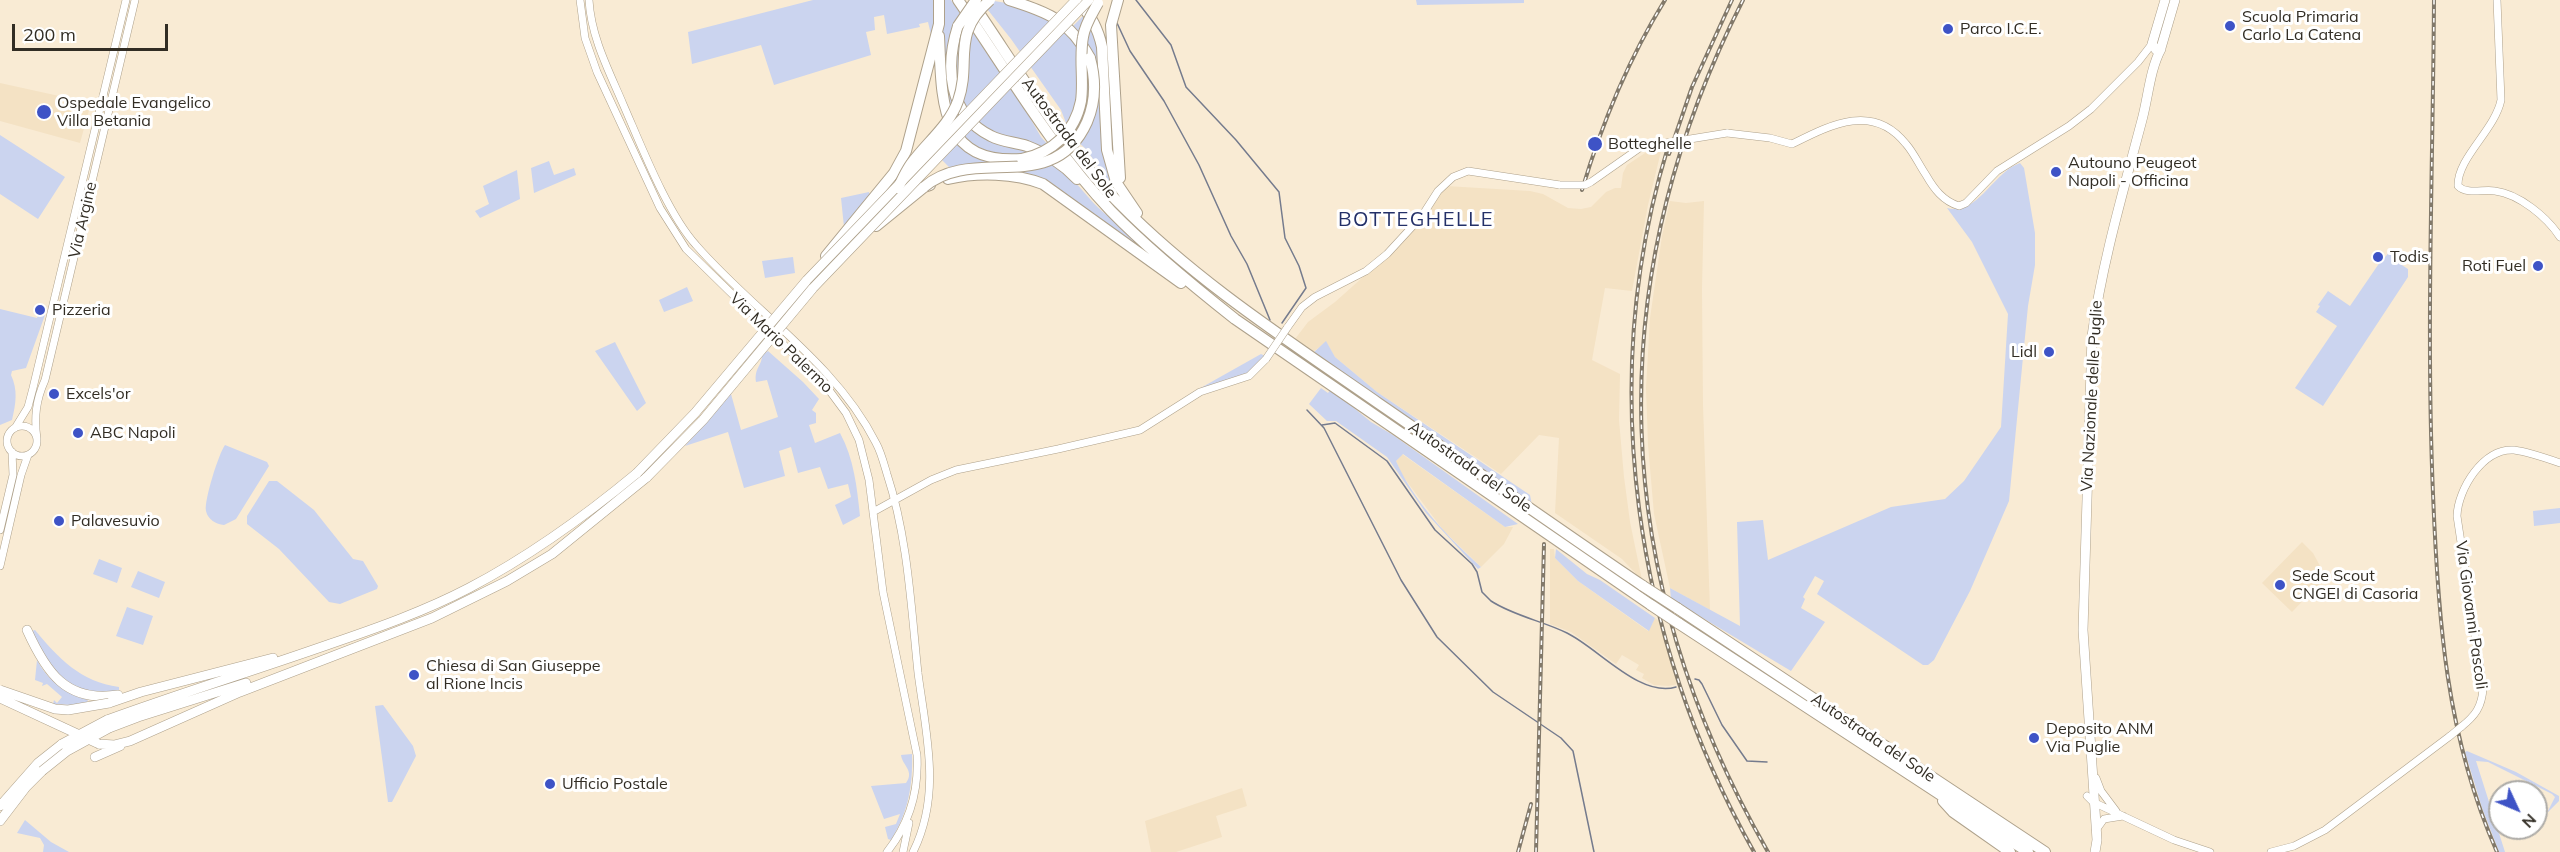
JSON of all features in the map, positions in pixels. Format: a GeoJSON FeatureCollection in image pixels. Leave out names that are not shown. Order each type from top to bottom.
{"type":"FeatureCollection","features":[{"type":"Feature","properties":{"kind":"highway"},"geometry":{"type":"LineString","coordinates":[[939,0],[942,98],[950,126],[963,141],[982,155],[1003,161],[1022,159],[1050,148],[1067,134],[1081,100],[1083,34],[1100,0]]}},
{"type":"Feature","properties":{"kind":"highway","name":"Autostrada del Sole"},"geometry":{"type":"LineString","coordinates":[[958,0],[1046,128],[1110,209],[1169,265],[1235,319],[1678,623],[2028,852]]}},
{"type":"Feature","properties":{"kind":"highway","name":"Autostrada del Sole"},"geometry":{"type":"LineString","coordinates":[[970,0],[1085,163],[1118,202],[1192,268],[1302,351],[1643,586],[2045,852]]}},
{"type":"Feature","properties":{"kind":"highway"},"geometry":{"type":"LineString","coordinates":[[976,0],[958,26],[952,44],[950,72],[956,98],[971,121],[991,136],[1027,147],[1064,167],[1110,209]]}},
{"type":"Feature","properties":{"kind":"highway"},"geometry":{"type":"LineString","coordinates":[[898,188],[911,164],[954,109],[961,89],[965,37],[975,16],[990,0]]}},
{"type":"Feature","properties":{"kind":"highway"},"geometry":{"type":"LineString","coordinates":[[853,246],[933,180],[964,168],[1030,166],[1047,161],[1067,149],[1084,128],[1093,101],[1094,72],[1090,58],[1076,36],[1060,20],[1040,10],[1009,0]]}},
{"type":"Feature","properties":{"kind":"highway"},"geometry":{"type":"LineString","coordinates":[[1076,0],[1085,9],[1098,31],[1102,47],[1107,150],[1112,174],[1135,211],[1192,268]]}},
{"type":"Feature","properties":{"kind":"highway"},"geometry":{"type":"LineString","coordinates":[[1118,0],[1111,25],[1118,173],[1124,196]]}},
{"type":"Feature","properties":{"kind":"highway"},"geometry":{"type":"LineString","coordinates":[[807,280],[854,219],[894,173],[906,151],[939,24]]}},
{"type":"Feature","properties":{"kind":"highway"},"geometry":{"type":"LineString","coordinates":[[924,187],[964,176],[1019,176],[1051,189],[1196,295],[1235,319]]}},
{"type":"Feature","properties":{"kind":"highway"},"geometry":{"type":"LineString","coordinates":[[1934,792],[1953,812],[2010,852]]}},
{"type":"Feature","properties":{"kind":"main road"},"geometry":{"type":"LineString","coordinates":[[0,806],[38,763],[62,744],[108,724],[429,607],[468,589],[522,558],[574,524],[637,473],[666,445],[709,398],[807,280],[898,188],[1076,0]]}},
{"type":"Feature","properties":{"kind":"main road"},"geometry":{"type":"LineString","coordinates":[[94,757],[240,692],[432,618],[507,581],[552,554],[647,477],[703,420],[777,330],[853,246],[1089,0]]}},
{"type":"Feature","properties":{"kind":"main road"},"geometry":{"type":"LineString","coordinates":[[2163,26],[2165,0]]}},
{"type":"Feature","properties":{"kind":"main road"},"geometry":{"type":"LineString","coordinates":[[2163,26],[2175,0]]}},
{"type":"Feature","properties":{"kind":"main road","name":"Via Nazionale delle Puglie"},"geometry":{"type":"LineString","coordinates":[[2095,852],[2090,842],[2092,767],[2083,627],[2092,336],[2098,294],[2147,103],[2155,48],[2163,26]]}},
{"type":"Feature","properties":{"kind":"main road"},"geometry":{"type":"LineString","coordinates":[[27,630],[44,667],[68,687],[94,696],[108,697],[141,692]]}},
{"type":"Feature","properties":{"kind":"main road"},"geometry":{"type":"LineString","coordinates":[[0,690],[55,709],[68,710],[109,703],[141,692],[278,657],[308,652]]}},
{"type":"Feature","properties":{"kind":"main road"},"geometry":{"type":"LineString","coordinates":[[0,821],[26,787],[42,771],[108,724],[138,717],[326,659]]}},
{"type":"Feature","properties":{"kind":"main road"},"geometry":{"type":"LineString","coordinates":[[0,698],[99,744],[114,745],[130,741]]}},
{"type":"Feature","properties":{"kind":"main road","name":"Via Nazionale delle Puglie"},"geometry":{"type":"LineString","coordinates":[[2089,742],[2086,754],[2090,800],[2096,831],[2095,852]]}},
{"type":"Feature","properties":{"kind":"street","name":"Via Argine"},"geometry":{"type":"LineString","coordinates":[[15,428],[25,413],[30,398],[126,0]]}},
{"type":"Feature","properties":{"kind":"street","name":"Via Argine"},"geometry":{"type":"LineString","coordinates":[[37,439],[35,421],[38,399],[45,380],[135,0]]}},
{"type":"Feature","properties":{"kind":"street","name":"Via Mario Palermo"},"geometry":{"type":"LineString","coordinates":[[580,0],[581,23],[588,50],[660,208],[695,260],[836,398],[859,440],[867,465],[883,592],[917,755],[918,778],[913,806],[899,836],[887,852]]}},
{"type":"Feature","properties":{"kind":"street","name":"Via Mario Palermo"},"geometry":{"type":"LineString","coordinates":[[589,0],[599,47],[670,204],[694,243],[844,392],[877,444],[896,500],[931,781],[926,820],[913,852]]}},
{"type":"Feature","properties":{"kind":"street"},"geometry":{"type":"LineString","coordinates":[[2497,0],[2501,100],[2499,111],[2461,166],[2459,188],[2482,192],[2495,191],[2517,199],[2545,220],[2560,237]]}},
{"type":"Feature","properties":{"kind":"street"},"geometry":{"type":"LineString","coordinates":[[873,512],[932,480],[956,470],[1140,430],[1200,392],[1249,376],[1266,359],[1302,307],[1315,297],[1366,271],[1387,254],[1422,216],[1438,191],[1453,177],[1468,171],[1560,185],[1585,185],[1641,147],[1727,133],[1770,138],[1792,144],[1836,124],[1851,120],[1866,120],[1881,124],[1906,143],[1942,198],[1959,206],[1966,203],[1997,171],[2069,126],[2091,109],[2155,48]]}},
{"type":"Feature","properties":{"kind":"street"},"geometry":{"type":"LineString","coordinates":[[0,530],[14,475],[12,452],[8,440],[15,428],[27,427],[34,432],[37,439],[36,447],[28,455],[21,475],[0,566]]}},
{"type":"Feature","properties":{"kind":"street","name":"Via Giovanni Pascoli"},"geometry":{"type":"LineString","coordinates":[[2271,852],[2294,846],[2325,831],[2450,736],[2477,712],[2482,701],[2483,688],[2457,516],[2461,492],[2469,478],[2482,465],[2496,456],[2513,450],[2560,463]]}},
{"type":"Feature","properties":{"kind":"street"},"geometry":{"type":"LineString","coordinates":[[12,452],[20,456],[28,455]]}},
{"type":"Feature","properties":{"kind":"street"},"geometry":{"type":"LineString","coordinates":[[2092,767],[2098,785],[2116,811]]}},
{"type":"Feature","properties":{"kind":"street"},"geometry":{"type":"LineString","coordinates":[[2090,800],[2109,803]]}},
{"type":"Feature","properties":{"kind":"street"},"geometry":{"type":"LineString","coordinates":[[2090,800],[2187,846],[2210,852]]}},
{"type":"Feature","properties":{"kind":"street"},"geometry":{"type":"LineString","coordinates":[[903,852],[913,806]]}},
{"type":"Feature","properties":{"kind":"street"},"geometry":{"type":"LineString","coordinates":[[2096,831],[2104,819],[2123,816]]}},
{"type":"Feature","properties":{"kind":"shaded area"},"geometry":{"type":"Polygon","coordinates":[[[813,0],[935,0],[932,39],[928,22],[919,24],[920,27],[887,34],[884,15],[874,17],[875,30],[866,32],[871,55],[774,85],[761,45],[692,64],[688,32],[813,0]]]}},
{"type":"Feature","properties":{"kind":"shaded area"},"geometry":{"type":"Polygon","coordinates":[[[941,0],[951,0],[1041,137],[1064,162],[1039,148],[995,135],[970,115],[962,103],[954,73],[956,42],[960,27],[956,24],[948,54],[947,70],[954,101],[972,127],[985,137],[1029,151],[1060,169],[1161,264],[1046,182],[1019,174],[957,175],[942,160],[964,137],[947,109],[941,0]]]}},
{"type":"Feature","properties":{"kind":"shaded area"},"geometry":{"type":"Polygon","coordinates":[[[980,0],[1015,5],[1048,19],[1068,31],[1085,14],[1096,36],[1115,191],[1086,149],[1071,136],[1061,110],[1011,39],[980,0]]]}},
{"type":"Feature","properties":{"kind":"shaded area"},"geometry":{"type":"Polygon","coordinates":[[[1416,0],[1524,0],[1524,3],[1417,5],[1416,0]]]}},
{"type":"Feature","properties":{"kind":"shaded area","name":"Ospedale Evangelico Villa Betania"},"geometry":{"type":"Polygon","coordinates":[[[0,83],[91,103],[80,143],[0,121],[0,83]]]}},
{"type":"Feature","properties":{"kind":"shaded area"},"geometry":{"type":"Polygon","coordinates":[[[0,135],[65,177],[38,219],[0,194],[0,135]]]}},
{"type":"Feature","properties":{"kind":"shaded area"},"geometry":{"type":"Polygon","coordinates":[[[1662,147],[1648,205],[1632,291],[1605,288],[1592,360],[1620,374],[1619,420],[1624,477],[1630,522],[1642,580],[1622,559],[1555,513],[1559,438],[1539,435],[1501,474],[1377,392],[1335,357],[1326,342],[1313,352],[1295,339],[1308,322],[1335,302],[1399,245],[1446,186],[1530,191],[1543,194],[1568,208],[1581,209],[1591,207],[1606,192],[1621,188],[1623,173],[1627,165],[1651,149],[1662,147]]]}},
{"type":"Feature","properties":{"kind":"shaded area"},"geometry":{"type":"Polygon","coordinates":[[[549,161],[554,175],[574,168],[576,175],[534,193],[531,168],[549,161]]]}},
{"type":"Feature","properties":{"kind":"shaded area"},"geometry":{"type":"Polygon","coordinates":[[[2020,163],[2024,168],[2035,233],[2035,265],[2028,306],[2009,501],[1970,591],[1934,660],[1928,665],[1923,665],[1817,594],[1824,581],[1815,576],[1803,597],[1805,599],[1801,608],[1825,622],[1791,671],[1671,599],[1670,588],[1740,626],[1737,522],[1763,520],[1768,560],[1891,507],[1945,499],[1964,481],[2001,427],[2008,314],[1972,242],[1947,208],[1958,209],[1968,206],[2010,168],[2020,163]]]}},
{"type":"Feature","properties":{"kind":"shaded area"},"geometry":{"type":"Polygon","coordinates":[[[517,170],[520,199],[480,218],[475,211],[489,204],[483,186],[517,170]]]}},
{"type":"Feature","properties":{"kind":"shaded area"},"geometry":{"type":"Polygon","coordinates":[[[869,192],[870,197],[844,227],[841,198],[869,192]]]}},
{"type":"Feature","properties":{"kind":"shaded area"},"geometry":{"type":"Polygon","coordinates":[[[1670,201],[1686,203],[1704,201],[1703,405],[1710,610],[1670,588],[1654,514],[1646,388],[1650,318],[1662,236],[1670,201]]]}},
{"type":"Feature","properties":{"kind":"shaded area"},"geometry":{"type":"Polygon","coordinates":[[[2393,248],[2390,253],[2396,256],[2394,260],[2408,269],[2408,277],[2323,406],[2295,388],[2337,326],[2316,312],[2320,306],[2318,305],[2328,291],[2350,306],[2378,265],[2393,248]]]}},
{"type":"Feature","properties":{"kind":"shaded area"},"geometry":{"type":"Polygon","coordinates":[[[793,257],[795,273],[765,278],[762,261],[793,257]]]}},
{"type":"Feature","properties":{"kind":"shaded area"},"geometry":{"type":"Polygon","coordinates":[[[687,287],[693,301],[664,312],[659,300],[687,287]]]}},
{"type":"Feature","properties":{"kind":"shaded area"},"geometry":{"type":"Polygon","coordinates":[[[0,309],[37,318],[38,314],[45,315],[26,368],[12,371],[16,397],[12,420],[0,425],[0,309]]]}},
{"type":"Feature","properties":{"kind":"shaded area"},"geometry":{"type":"Polygon","coordinates":[[[1326,341],[1335,357],[1377,392],[1530,495],[1532,505],[1313,353],[1326,341]]]}},
{"type":"Feature","properties":{"kind":"shaded area"},"geometry":{"type":"Polygon","coordinates":[[[615,342],[646,403],[637,411],[595,351],[615,342]]]}},
{"type":"Feature","properties":{"kind":"shaded area"},"geometry":{"type":"Polygon","coordinates":[[[768,351],[819,399],[812,410],[816,413],[816,423],[809,425],[815,443],[840,433],[845,443],[854,473],[860,516],[843,525],[835,505],[851,497],[848,484],[828,489],[820,467],[798,473],[791,447],[779,451],[785,476],[744,488],[728,432],[685,446],[731,394],[741,430],[778,417],[767,380],[756,382],[756,373],[762,355],[768,351]]]}},
{"type":"Feature","properties":{"kind":"shaded area"},"geometry":{"type":"Polygon","coordinates":[[[1261,354],[1265,356],[1250,372],[1197,390],[1261,354]]]}},
{"type":"Feature","properties":{"kind":"shaded area"},"geometry":{"type":"Polygon","coordinates":[[[1321,388],[1328,393],[1331,389],[1371,422],[1393,435],[1518,524],[1505,527],[1403,454],[1396,461],[1422,505],[1456,544],[1481,567],[1478,569],[1426,513],[1387,457],[1336,421],[1327,421],[1309,404],[1321,388]]]}},
{"type":"Feature","properties":{"kind":"shaded area"},"geometry":{"type":"Polygon","coordinates":[[[225,445],[267,462],[269,466],[236,519],[224,525],[210,519],[206,505],[219,457],[225,445]]]}},
{"type":"Feature","properties":{"kind":"shaded area"},"geometry":{"type":"Polygon","coordinates":[[[1402,454],[1505,527],[1513,527],[1504,544],[1481,567],[1443,530],[1402,475],[1396,461],[1402,454]]]}},
{"type":"Feature","properties":{"kind":"shaded area"},"geometry":{"type":"Polygon","coordinates":[[[269,481],[277,481],[314,510],[353,559],[363,561],[378,586],[377,589],[340,604],[329,602],[279,549],[247,524],[247,516],[269,481]]]}},
{"type":"Feature","properties":{"kind":"shaded area"},"geometry":{"type":"Polygon","coordinates":[[[2560,508],[2560,523],[2534,526],[2533,511],[2560,508]]]}},
{"type":"Feature","properties":{"kind":"shaded area"},"geometry":{"type":"Polygon","coordinates":[[[2302,542],[2313,553],[2326,577],[2292,612],[2262,583],[2302,542]]]}},
{"type":"Feature","properties":{"kind":"shaded area"},"geometry":{"type":"Polygon","coordinates":[[[1550,549],[1554,549],[1555,558],[1578,581],[1648,631],[1655,618],[1659,621],[1678,684],[1654,685],[1642,678],[1644,674],[1636,670],[1639,665],[1622,655],[1616,664],[1571,632],[1550,624],[1550,549]]]}},
{"type":"Feature","properties":{"kind":"shaded area"},"geometry":{"type":"Polygon","coordinates":[[[1556,549],[1587,574],[1600,580],[1655,618],[1649,631],[1578,581],[1555,558],[1556,549]]]}},
{"type":"Feature","properties":{"kind":"shaded area"},"geometry":{"type":"Polygon","coordinates":[[[99,559],[122,568],[117,583],[93,574],[99,559]]]}},
{"type":"Feature","properties":{"kind":"shaded area"},"geometry":{"type":"Polygon","coordinates":[[[138,571],[165,582],[159,598],[131,587],[138,571]]]}},
{"type":"Feature","properties":{"kind":"shaded area"},"geometry":{"type":"Polygon","coordinates":[[[127,607],[153,616],[143,645],[116,636],[127,607]]]}},
{"type":"Feature","properties":{"kind":"shaded area"},"geometry":{"type":"Polygon","coordinates":[[[35,630],[71,667],[93,680],[119,687],[119,692],[100,693],[82,689],[65,681],[46,660],[32,631],[35,630]]]}},
{"type":"Feature","properties":{"kind":"shaded area"},"geometry":{"type":"Polygon","coordinates":[[[37,660],[52,680],[72,694],[88,700],[87,702],[72,705],[53,704],[54,700],[57,703],[62,697],[47,684],[42,686],[43,683],[35,680],[37,660]]]}},
{"type":"Feature","properties":{"kind":"shaded area"},"geometry":{"type":"Polygon","coordinates":[[[383,705],[413,746],[416,756],[392,802],[388,802],[375,706],[383,705]]]}},
{"type":"Feature","properties":{"kind":"shaded area"},"geometry":{"type":"Polygon","coordinates":[[[2465,752],[2530,780],[2524,780],[2488,762],[2476,761],[2488,799],[2488,824],[2482,808],[2465,752]]]}},
{"type":"Feature","properties":{"kind":"shaded area"},"geometry":{"type":"Polygon","coordinates":[[[912,754],[912,777],[908,799],[902,820],[891,840],[888,839],[885,827],[896,824],[900,814],[884,819],[871,786],[906,783],[909,772],[901,755],[912,754]]]}},
{"type":"Feature","properties":{"kind":"shaded area"},"geometry":{"type":"Polygon","coordinates":[[[1242,788],[1247,806],[1216,816],[1222,837],[1176,852],[1151,852],[1145,821],[1242,788]]]}},
{"type":"Feature","properties":{"kind":"shaded area"},"geometry":{"type":"Polygon","coordinates":[[[2548,790],[2559,796],[2559,801],[2548,812],[2555,797],[2548,790]]]}},
{"type":"Feature","properties":{"kind":"shaded area"},"geometry":{"type":"Polygon","coordinates":[[[25,820],[51,842],[69,852],[43,852],[44,845],[40,838],[17,833],[25,820]]]}},
{"type":"Feature","properties":{"kind":"shaded area"},"geometry":{"type":"Polygon","coordinates":[[[2494,840],[2501,840],[2505,852],[2499,852],[2494,840]]]}},
{"type":"Feature","properties":{"kind":"waterway"},"geometry":{"type":"LineString","coordinates":[[1136,0],[1171,45],[1186,87],[1236,140],[1279,192],[1285,238],[1299,266],[1306,288],[1282,323]]}},
{"type":"Feature","properties":{"kind":"waterway"},"geometry":{"type":"LineString","coordinates":[[1117,23],[1130,51],[1164,101],[1199,165],[1231,236],[1247,264],[1270,320]]}},
{"type":"Feature","properties":{"kind":"waterway"},"geometry":{"type":"LineString","coordinates":[[1307,410],[1324,428],[1401,580],[1437,637],[1493,692],[1561,738],[1573,751],[1594,852]]}},
{"type":"Feature","properties":{"kind":"waterway"},"geometry":{"type":"LineString","coordinates":[[1322,425],[1335,423],[1387,461],[1435,530],[1472,564],[1477,572],[1482,592],[1491,601],[1509,611],[1567,633],[1634,679],[1662,688],[1676,687]]}},
{"type":"Feature","properties":{"kind":"waterway"},"geometry":{"type":"LineString","coordinates":[[1695,679],[1702,684],[1722,725],[1747,761],[1767,762]]}},
{"type":"Feature","properties":{"kind":"railway"},"geometry":{"type":"LineString","coordinates":[[1582,190],[1617,92],[1665,0]]}},
{"type":"Feature","properties":{"kind":"railway"},"geometry":{"type":"LineString","coordinates":[[1669,154],[1692,87],[1732,0]]}},
{"type":"Feature","properties":{"kind":"railway"},"geometry":{"type":"LineString","coordinates":[[1743,0],[1696,107],[1663,214],[1645,322],[1642,429],[1652,536],[1677,642],[1715,748],[1768,852]]}},
{"type":"Feature","properties":{"kind":"railway"},"geometry":{"type":"LineString","coordinates":[[2434,0],[2430,370],[2438,586],[2442,632],[2456,721],[2466,765],[2497,852]]}},
{"type":"Feature","properties":{"kind":"railway"},"geometry":{"type":"LineString","coordinates":[[1668,147],[1646,236],[1634,326],[1632,417],[1639,508],[1655,597],[1680,685],[1713,770],[1754,852]]}},
{"type":"Feature","properties":{"kind":"railway"},"geometry":{"type":"LineString","coordinates":[[1536,852],[1544,544]]}},
{"type":"Feature","properties":{"kind":"railway"},"geometry":{"type":"LineString","coordinates":[[1518,852],[1531,804]]}},
{"type":"Feature","properties":{"kind":"place","name":"Scuola Primaria Carlo La Catena"},"geometry":{"type":"Point","coordinates":[2230,26]}},
{"type":"Feature","properties":{"kind":"place","name":"Parco I.C.E."},"geometry":{"type":"Point","coordinates":[1948,29]}},
{"type":"Feature","properties":{"kind":"place","name":"Ospedale Evangelico Villa Betania"},"geometry":{"type":"Point","coordinates":[44,112]}},
{"type":"Feature","properties":{"kind":"place","name":"Botteghelle"},"geometry":{"type":"Point","coordinates":[1595,144]}},
{"type":"Feature","properties":{"kind":"place","name":"Autouno Peugeot Napoli - Officina"},"geometry":{"type":"Point","coordinates":[2056,172]}},
{"type":"Feature","properties":{"kind":"place","name":"Todis"},"geometry":{"type":"Point","coordinates":[2378,257]}},
{"type":"Feature","properties":{"kind":"place","name":"Roti Fuel"},"geometry":{"type":"Point","coordinates":[2538,266]}},
{"type":"Feature","properties":{"kind":"place","name":"Pizzeria"},"geometry":{"type":"Point","coordinates":[40,310]}},
{"type":"Feature","properties":{"kind":"place","name":"Lidl"},"geometry":{"type":"Point","coordinates":[2049,352]}},
{"type":"Feature","properties":{"kind":"place","name":"Excels'or"},"geometry":{"type":"Point","coordinates":[54,394]}},
{"type":"Feature","properties":{"kind":"place","name":"ABC Napoli"},"geometry":{"type":"Point","coordinates":[78,433]}},
{"type":"Feature","properties":{"kind":"place","name":"Palavesuvio"},"geometry":{"type":"Point","coordinates":[59,521]}},
{"type":"Feature","properties":{"kind":"place","name":"Sede Scout CNGEI di Casoria"},"geometry":{"type":"Point","coordinates":[2280,585]}},
{"type":"Feature","properties":{"kind":"place","name":"Chiesa di San Giuseppe al Rione Incis"},"geometry":{"type":"Point","coordinates":[414,675]}},
{"type":"Feature","properties":{"kind":"place","name":"Deposito ANM Via Puglie"},"geometry":{"type":"Point","coordinates":[2034,738]}},
{"type":"Feature","properties":{"kind":"place","name":"Ufficio Postale"},"geometry":{"type":"Point","coordinates":[550,784]}},
{"type":"Feature","properties":{"kind":"district","name":"BOTTEGHELLE"},"geometry":{"type":"Point","coordinates":[1416,220]}}]}
